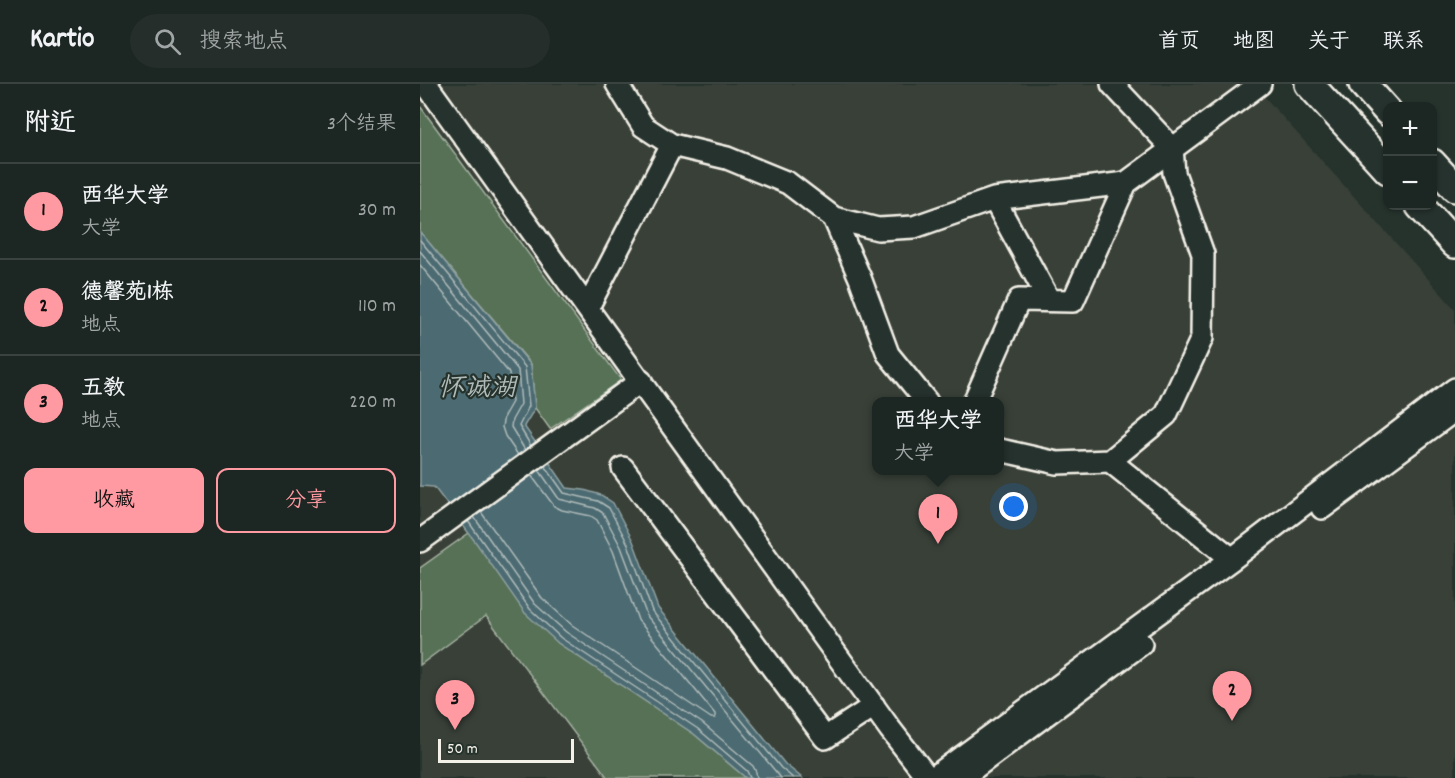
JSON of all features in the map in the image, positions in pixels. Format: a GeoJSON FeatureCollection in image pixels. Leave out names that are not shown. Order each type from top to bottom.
{"type":"FeatureCollection","features":[{"type":"Feature","properties":{"kind":"main road"},"geometry":{"type":"LineString","coordinates":[[1309,84],[1383,165]]}},
{"type":"Feature","properties":{"kind":"main road"},"geometry":{"type":"LineString","coordinates":[[1363,84],[1383,106]]}},
{"type":"Feature","properties":{"kind":"main road"},"geometry":{"type":"LineString","coordinates":[[1437,168],[1455,188]]}},
{"type":"Feature","properties":{"kind":"main road"},"geometry":{"type":"LineString","coordinates":[[1424,210],[1455,244]]}},
{"type":"Feature","properties":{"kind":"street"},"geometry":{"type":"LineString","coordinates":[[426,84],[928,778]]}},
{"type":"Feature","properties":{"kind":"street"},"geometry":{"type":"LineString","coordinates":[[617,84],[643,126],[672,145],[727,158],[788,183],[834,218],[879,229],[914,227],[994,199],[1126,183]]}},
{"type":"Feature","properties":{"kind":"street"},"geometry":{"type":"LineString","coordinates":[[1004,451],[1057,463],[1110,461],[1166,415],[1202,338],[1203,254],[1174,173],[1172,148],[1112,84]]}},
{"type":"Feature","properties":{"kind":"street"},"geometry":{"type":"LineString","coordinates":[[976,397],[1019,300],[1072,301],[1126,183],[1260,84]]}},
{"type":"Feature","properties":{"kind":"street"},"geometry":{"type":"LineString","coordinates":[[588,307],[672,145]]}},
{"type":"Feature","properties":{"kind":"street"},"geometry":{"type":"LineString","coordinates":[[994,199],[1049,300]]}},
{"type":"Feature","properties":{"kind":"street"},"geometry":{"type":"LineString","coordinates":[[834,218],[860,278],[888,354],[923,397]]}},
{"type":"Feature","properties":{"kind":"street"},"geometry":{"type":"LineString","coordinates":[[428,535],[640,381]]}},
{"type":"Feature","properties":{"kind":"street"},"geometry":{"type":"LineString","coordinates":[[933,778],[1232,559],[1455,389]]}},
{"type":"Feature","properties":{"kind":"street"},"geometry":{"type":"LineString","coordinates":[[961,778],[1455,410]]}},
{"type":"Feature","properties":{"kind":"street"},"geometry":{"type":"LineString","coordinates":[[1110,461],[1232,559]]}},
{"type":"Feature","properties":{"kind":"street"},"geometry":{"type":"LineString","coordinates":[[623,468],[825,738],[874,706]]}},
{"type":"Feature","properties":{"kind":"shaded area"},"geometry":{"type":"Polygon","coordinates":[[[420,84],[1253,84],[1455,309],[1455,778],[420,778],[420,84]]]}},
{"type":"Feature","properties":{"kind":"green space"},"geometry":{"type":"Polygon","coordinates":[[[420,106],[621,380],[550,429],[535,408],[531,364],[420,232],[420,106]]]}},
{"type":"Feature","properties":{"kind":"green space"},"geometry":{"type":"Polygon","coordinates":[[[469,533],[558,643],[694,734],[746,778],[608,778],[486,616],[420,665],[420,568],[469,533]]]}},
{"type":"Feature","properties":{"kind":"water","name":"怀诚湖"},"geometry":{"type":"Polygon","coordinates":[[[420,232],[531,365],[535,408],[524,426],[567,488],[601,495],[613,503],[633,541],[658,608],[785,764],[802,778],[746,778],[694,734],[558,643],[525,613],[434,487],[420,486],[420,232]]]}},
{"type":"Feature","properties":{"kind":"place","name":"西华大学"},"geometry":{"type":"Point","coordinates":[938,544]}},
{"type":"Feature","properties":{"kind":"place","name":"德馨苑1栋"},"geometry":{"type":"Point","coordinates":[1232,721]}},
{"type":"Feature","properties":{"kind":"place","name":"五教"},"geometry":{"type":"Point","coordinates":[455,730]}}]}
